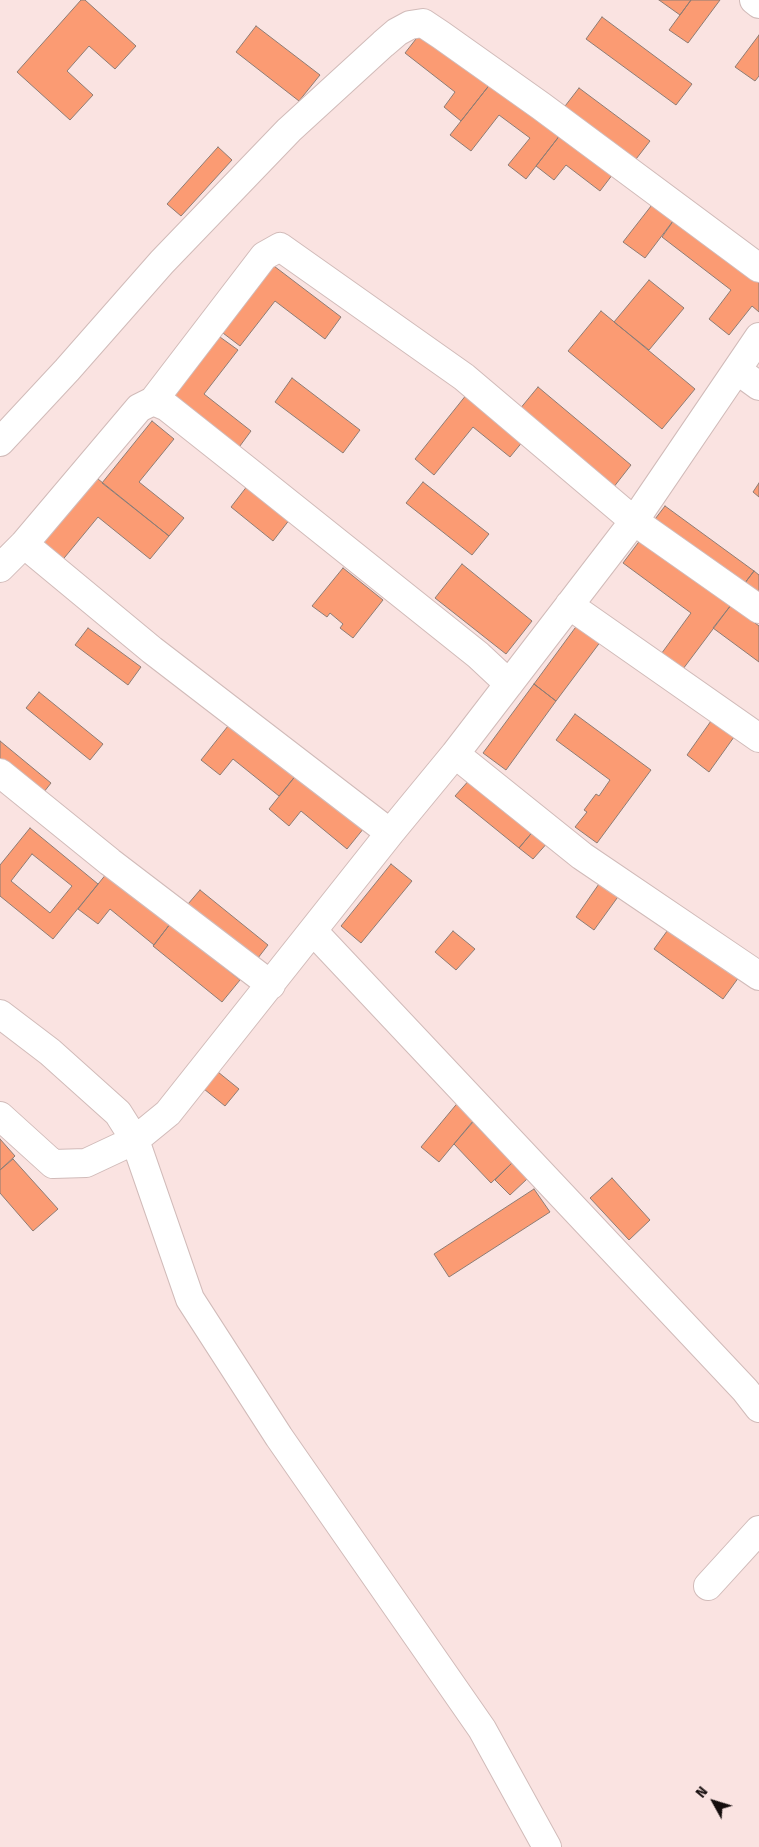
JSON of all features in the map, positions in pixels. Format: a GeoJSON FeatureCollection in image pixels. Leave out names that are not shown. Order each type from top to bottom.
{"type":"FeatureCollection","features":[{"type":"Feature","properties":{"kind":"street"},"geometry":{"type":"LineString","coordinates":[[754,0],[759,4]]}},
{"type":"Feature","properties":{"kind":"street"},"geometry":{"type":"LineString","coordinates":[[0,442],[67,370],[162,262],[289,130],[397,32],[410,25],[423,23],[441,34],[759,268]]}},
{"type":"Feature","properties":{"kind":"street"},"geometry":{"type":"LineString","coordinates":[[0,568],[24,544],[139,408],[153,401],[264,256],[280,247],[464,377],[634,521],[759,609]]}},
{"type":"Feature","properties":{"kind":"street"},"geometry":{"type":"LineString","coordinates":[[0,1116],[53,1164],[86,1163],[135,1140],[168,1113],[455,754],[634,521],[759,337]]}},
{"type":"Feature","properties":{"kind":"street"},"geometry":{"type":"LineString","coordinates":[[737,370],[759,386]]}},
{"type":"Feature","properties":{"kind":"street"},"geometry":{"type":"LineString","coordinates":[[153,401],[167,407],[244,468],[478,655],[509,684]]}},
{"type":"Feature","properties":{"kind":"street"},"geometry":{"type":"LineString","coordinates":[[24,544],[152,650],[390,833]]}},
{"type":"Feature","properties":{"kind":"street"},"geometry":{"type":"LineString","coordinates":[[569,605],[759,738]]}},
{"type":"Feature","properties":{"kind":"street"},"geometry":{"type":"LineString","coordinates":[[455,754],[582,856],[759,976]]}},
{"type":"Feature","properties":{"kind":"street"},"geometry":{"type":"LineString","coordinates":[[0,772],[110,862],[271,985]]}},
{"type":"Feature","properties":{"kind":"street"},"geometry":{"type":"LineString","coordinates":[[313,931],[739,1382],[759,1408]]}},
{"type":"Feature","properties":{"kind":"street"},"geometry":{"type":"LineString","coordinates":[[0,1014],[50,1052],[118,1113],[135,1140],[190,1299],[279,1437],[482,1729],[546,1847]]}},
{"type":"Feature","properties":{"kind":"street"},"geometry":{"type":"LineString","coordinates":[[708,1586],[759,1530]]}},
{"type":"Feature","properties":{"kind":"building"},"geometry":{"type":"Polygon","coordinates":[[[81,0],[85,0],[136,46],[115,69],[89,46],[67,71],[93,95],[70,120],[17,72],[81,0]]]}},
{"type":"Feature","properties":{"kind":"building"},"geometry":{"type":"Polygon","coordinates":[[[659,0],[691,0],[680,15],[659,0]]]}},
{"type":"Feature","properties":{"kind":"building"},"geometry":{"type":"Polygon","coordinates":[[[691,0],[720,0],[688,43],[669,30],[691,0]]]}},
{"type":"Feature","properties":{"kind":"building"},"geometry":{"type":"Polygon","coordinates":[[[602,17],[692,84],[676,105],[586,39],[602,17]]]}},
{"type":"Feature","properties":{"kind":"building"},"geometry":{"type":"Polygon","coordinates":[[[256,26],[320,75],[299,101],[236,52],[256,26]]]}},
{"type":"Feature","properties":{"kind":"building"},"geometry":{"type":"Polygon","coordinates":[[[423,30],[491,83],[461,121],[444,107],[455,92],[405,53],[423,30]]]}},
{"type":"Feature","properties":{"kind":"building"},"geometry":{"type":"Polygon","coordinates":[[[759,35],[759,76],[755,81],[735,67],[759,35]]]}},
{"type":"Feature","properties":{"kind":"building"},"geometry":{"type":"Polygon","coordinates":[[[491,83],[564,130],[526,179],[508,165],[530,138],[499,115],[471,151],[450,135],[491,83]]]}},
{"type":"Feature","properties":{"kind":"building"},"geometry":{"type":"Polygon","coordinates":[[[579,88],[650,141],[633,163],[562,110],[579,88]]]}},
{"type":"Feature","properties":{"kind":"building"},"geometry":{"type":"Polygon","coordinates":[[[564,130],[616,170],[600,191],[566,165],[554,180],[536,166],[564,130]]]}},
{"type":"Feature","properties":{"kind":"building"},"geometry":{"type":"Polygon","coordinates":[[[218,147],[232,160],[181,216],[167,204],[218,147]]]}},
{"type":"Feature","properties":{"kind":"building"},"geometry":{"type":"Polygon","coordinates":[[[655,201],[676,217],[645,258],[623,242],[655,201]]]}},
{"type":"Feature","properties":{"kind":"building"},"geometry":{"type":"Polygon","coordinates":[[[676,217],[759,281],[759,312],[752,306],[729,335],[709,319],[731,290],[662,237],[676,217]]]}},
{"type":"Feature","properties":{"kind":"building"},"geometry":{"type":"Polygon","coordinates":[[[270,263],[341,317],[325,339],[275,301],[240,346],[219,330],[270,263]]]}},
{"type":"Feature","properties":{"kind":"building"},"geometry":{"type":"Polygon","coordinates":[[[649,280],[684,308],[649,350],[614,322],[649,280]]]}},
{"type":"Feature","properties":{"kind":"building"},"geometry":{"type":"Polygon","coordinates":[[[601,311],[695,389],[662,429],[568,351],[601,311]]]}},
{"type":"Feature","properties":{"kind":"building"},"geometry":{"type":"Polygon","coordinates":[[[213,332],[238,350],[204,394],[251,431],[234,454],[162,399],[213,332]]]}},
{"type":"Feature","properties":{"kind":"building"},"geometry":{"type":"Polygon","coordinates":[[[292,378],[360,430],[343,453],[275,402],[292,378]]]}},
{"type":"Feature","properties":{"kind":"building"},"geometry":{"type":"Polygon","coordinates":[[[538,387],[631,465],[613,488],[519,410],[538,387]]]}},
{"type":"Feature","properties":{"kind":"building"},"geometry":{"type":"Polygon","coordinates":[[[471,389],[528,435],[510,457],[473,427],[434,475],[415,459],[471,389]]]}},
{"type":"Feature","properties":{"kind":"building"},"geometry":{"type":"Polygon","coordinates":[[[152,421],[174,439],[139,482],[184,518],[169,536],[102,483],[152,421]]]}},
{"type":"Feature","properties":{"kind":"building"},"geometry":{"type":"Polygon","coordinates":[[[93,475],[169,536],[150,559],[98,517],[60,563],[37,544],[93,475]]]}},
{"type":"Feature","properties":{"kind":"building"},"geometry":{"type":"Polygon","coordinates":[[[423,482],[489,534],[472,555],[406,503],[423,482]]]}},
{"type":"Feature","properties":{"kind":"building"},"geometry":{"type":"Polygon","coordinates":[[[759,483],[759,497],[753,492],[759,483]]]}},
{"type":"Feature","properties":{"kind":"building"},"geometry":{"type":"Polygon","coordinates":[[[248,485],[290,519],[273,541],[231,507],[248,485]]]}},
{"type":"Feature","properties":{"kind":"building"},"geometry":{"type":"Polygon","coordinates":[[[665,506],[754,571],[738,592],[649,527],[665,506]]]}},
{"type":"Feature","properties":{"kind":"building"},"geometry":{"type":"Polygon","coordinates":[[[641,539],[731,605],[677,677],[656,661],[691,613],[623,563],[641,539]]]}},
{"type":"Feature","properties":{"kind":"building"},"geometry":{"type":"Polygon","coordinates":[[[462,564],[532,621],[506,654],[435,598],[462,564]]]}},
{"type":"Feature","properties":{"kind":"building"},"geometry":{"type":"Polygon","coordinates":[[[343,568],[383,600],[353,638],[340,628],[343,624],[330,613],[327,617],[312,606],[343,568]]]}},
{"type":"Feature","properties":{"kind":"building"},"geometry":{"type":"Polygon","coordinates":[[[754,571],[759,575],[759,607],[738,592],[754,571]]]}},
{"type":"Feature","properties":{"kind":"building"},"geometry":{"type":"Polygon","coordinates":[[[731,605],[759,626],[759,662],[713,628],[731,605]]]}},
{"type":"Feature","properties":{"kind":"building"},"geometry":{"type":"Polygon","coordinates":[[[578,624],[601,641],[556,701],[534,684],[578,624]]]}},
{"type":"Feature","properties":{"kind":"building"},"geometry":{"type":"Polygon","coordinates":[[[88,628],[141,667],[128,685],[75,645],[88,628]]]}},
{"type":"Feature","properties":{"kind":"building"},"geometry":{"type":"Polygon","coordinates":[[[534,684],[556,701],[506,770],[483,753],[534,684]]]}},
{"type":"Feature","properties":{"kind":"building"},"geometry":{"type":"Polygon","coordinates":[[[39,692],[103,744],[90,760],[26,708],[39,692]]]}},
{"type":"Feature","properties":{"kind":"building"},"geometry":{"type":"Polygon","coordinates":[[[575,714],[651,770],[597,843],[575,827],[587,812],[584,810],[596,794],[599,796],[610,780],[556,740],[575,714]]]}},
{"type":"Feature","properties":{"kind":"building"},"geometry":{"type":"Polygon","coordinates":[[[232,721],[297,774],[279,796],[233,759],[220,775],[201,760],[232,721]]]}},
{"type":"Feature","properties":{"kind":"building"},"geometry":{"type":"Polygon","coordinates":[[[711,721],[734,737],[709,772],[687,755],[711,721]]]}},
{"type":"Feature","properties":{"kind":"building"},"geometry":{"type":"Polygon","coordinates":[[[0,741],[51,783],[40,797],[0,764],[0,741]]]}},
{"type":"Feature","properties":{"kind":"building"},"geometry":{"type":"Polygon","coordinates":[[[297,774],[364,828],[347,849],[301,811],[289,826],[269,809],[297,774]]]}},
{"type":"Feature","properties":{"kind":"building"},"geometry":{"type":"Polygon","coordinates":[[[471,778],[535,829],[519,848],[455,796],[471,778]]]}},
{"type":"Feature","properties":{"kind":"building"},"geometry":{"type":"Polygon","coordinates":[[[30,828],[98,884],[53,939],[0,896],[0,865],[30,828]],[[32,854],[11,881],[50,913],[72,886],[32,854]]]}},
{"type":"Feature","properties":{"kind":"building"},"geometry":{"type":"Polygon","coordinates":[[[535,829],[549,841],[533,859],[519,848],[535,829]]]}},
{"type":"Feature","properties":{"kind":"building"},"geometry":{"type":"Polygon","coordinates":[[[391,864],[412,881],[361,943],[341,926],[391,864]]]}},
{"type":"Feature","properties":{"kind":"building"},"geometry":{"type":"Polygon","coordinates":[[[107,873],[170,924],[154,945],[110,909],[98,924],[78,909],[107,873]]]}},
{"type":"Feature","properties":{"kind":"building"},"geometry":{"type":"Polygon","coordinates":[[[601,881],[620,894],[594,930],[576,917],[601,881]]]}},
{"type":"Feature","properties":{"kind":"building"},"geometry":{"type":"Polygon","coordinates":[[[200,890],[268,945],[251,967],[182,911],[200,890]]]}},
{"type":"Feature","properties":{"kind":"building"},"geometry":{"type":"Polygon","coordinates":[[[170,924],[240,980],[222,1002],[153,946],[170,924]]]}},
{"type":"Feature","properties":{"kind":"building"},"geometry":{"type":"Polygon","coordinates":[[[670,927],[739,977],[723,999],[654,949],[670,927]]]}},
{"type":"Feature","properties":{"kind":"building"},"geometry":{"type":"Polygon","coordinates":[[[453,931],[475,949],[456,970],[435,952],[453,931]]]}},
{"type":"Feature","properties":{"kind":"building"},"geometry":{"type":"Polygon","coordinates":[[[218,1072],[239,1089],[225,1106],[204,1089],[218,1072]]]}},
{"type":"Feature","properties":{"kind":"building"},"geometry":{"type":"Polygon","coordinates":[[[460,1100],[478,1115],[439,1162],[421,1147],[460,1100]]]}},
{"type":"Feature","properties":{"kind":"building"},"geometry":{"type":"Polygon","coordinates":[[[473,1122],[512,1163],[491,1183],[454,1144],[473,1122]]]}},
{"type":"Feature","properties":{"kind":"building"},"geometry":{"type":"Polygon","coordinates":[[[0,1139],[15,1156],[0,1170],[0,1139]]]}},
{"type":"Feature","properties":{"kind":"building"},"geometry":{"type":"Polygon","coordinates":[[[13,1159],[58,1209],[33,1231],[0,1193],[0,1170],[13,1159]]]}},
{"type":"Feature","properties":{"kind":"building"},"geometry":{"type":"Polygon","coordinates":[[[512,1163],[527,1179],[510,1195],[495,1180],[512,1163]]]}},
{"type":"Feature","properties":{"kind":"building"},"geometry":{"type":"Polygon","coordinates":[[[612,1178],[650,1220],[629,1240],[590,1198],[612,1178]]]}},
{"type":"Feature","properties":{"kind":"building"},"geometry":{"type":"Polygon","coordinates":[[[534,1189],[550,1212],[449,1277],[434,1254],[534,1189]]]}}]}
